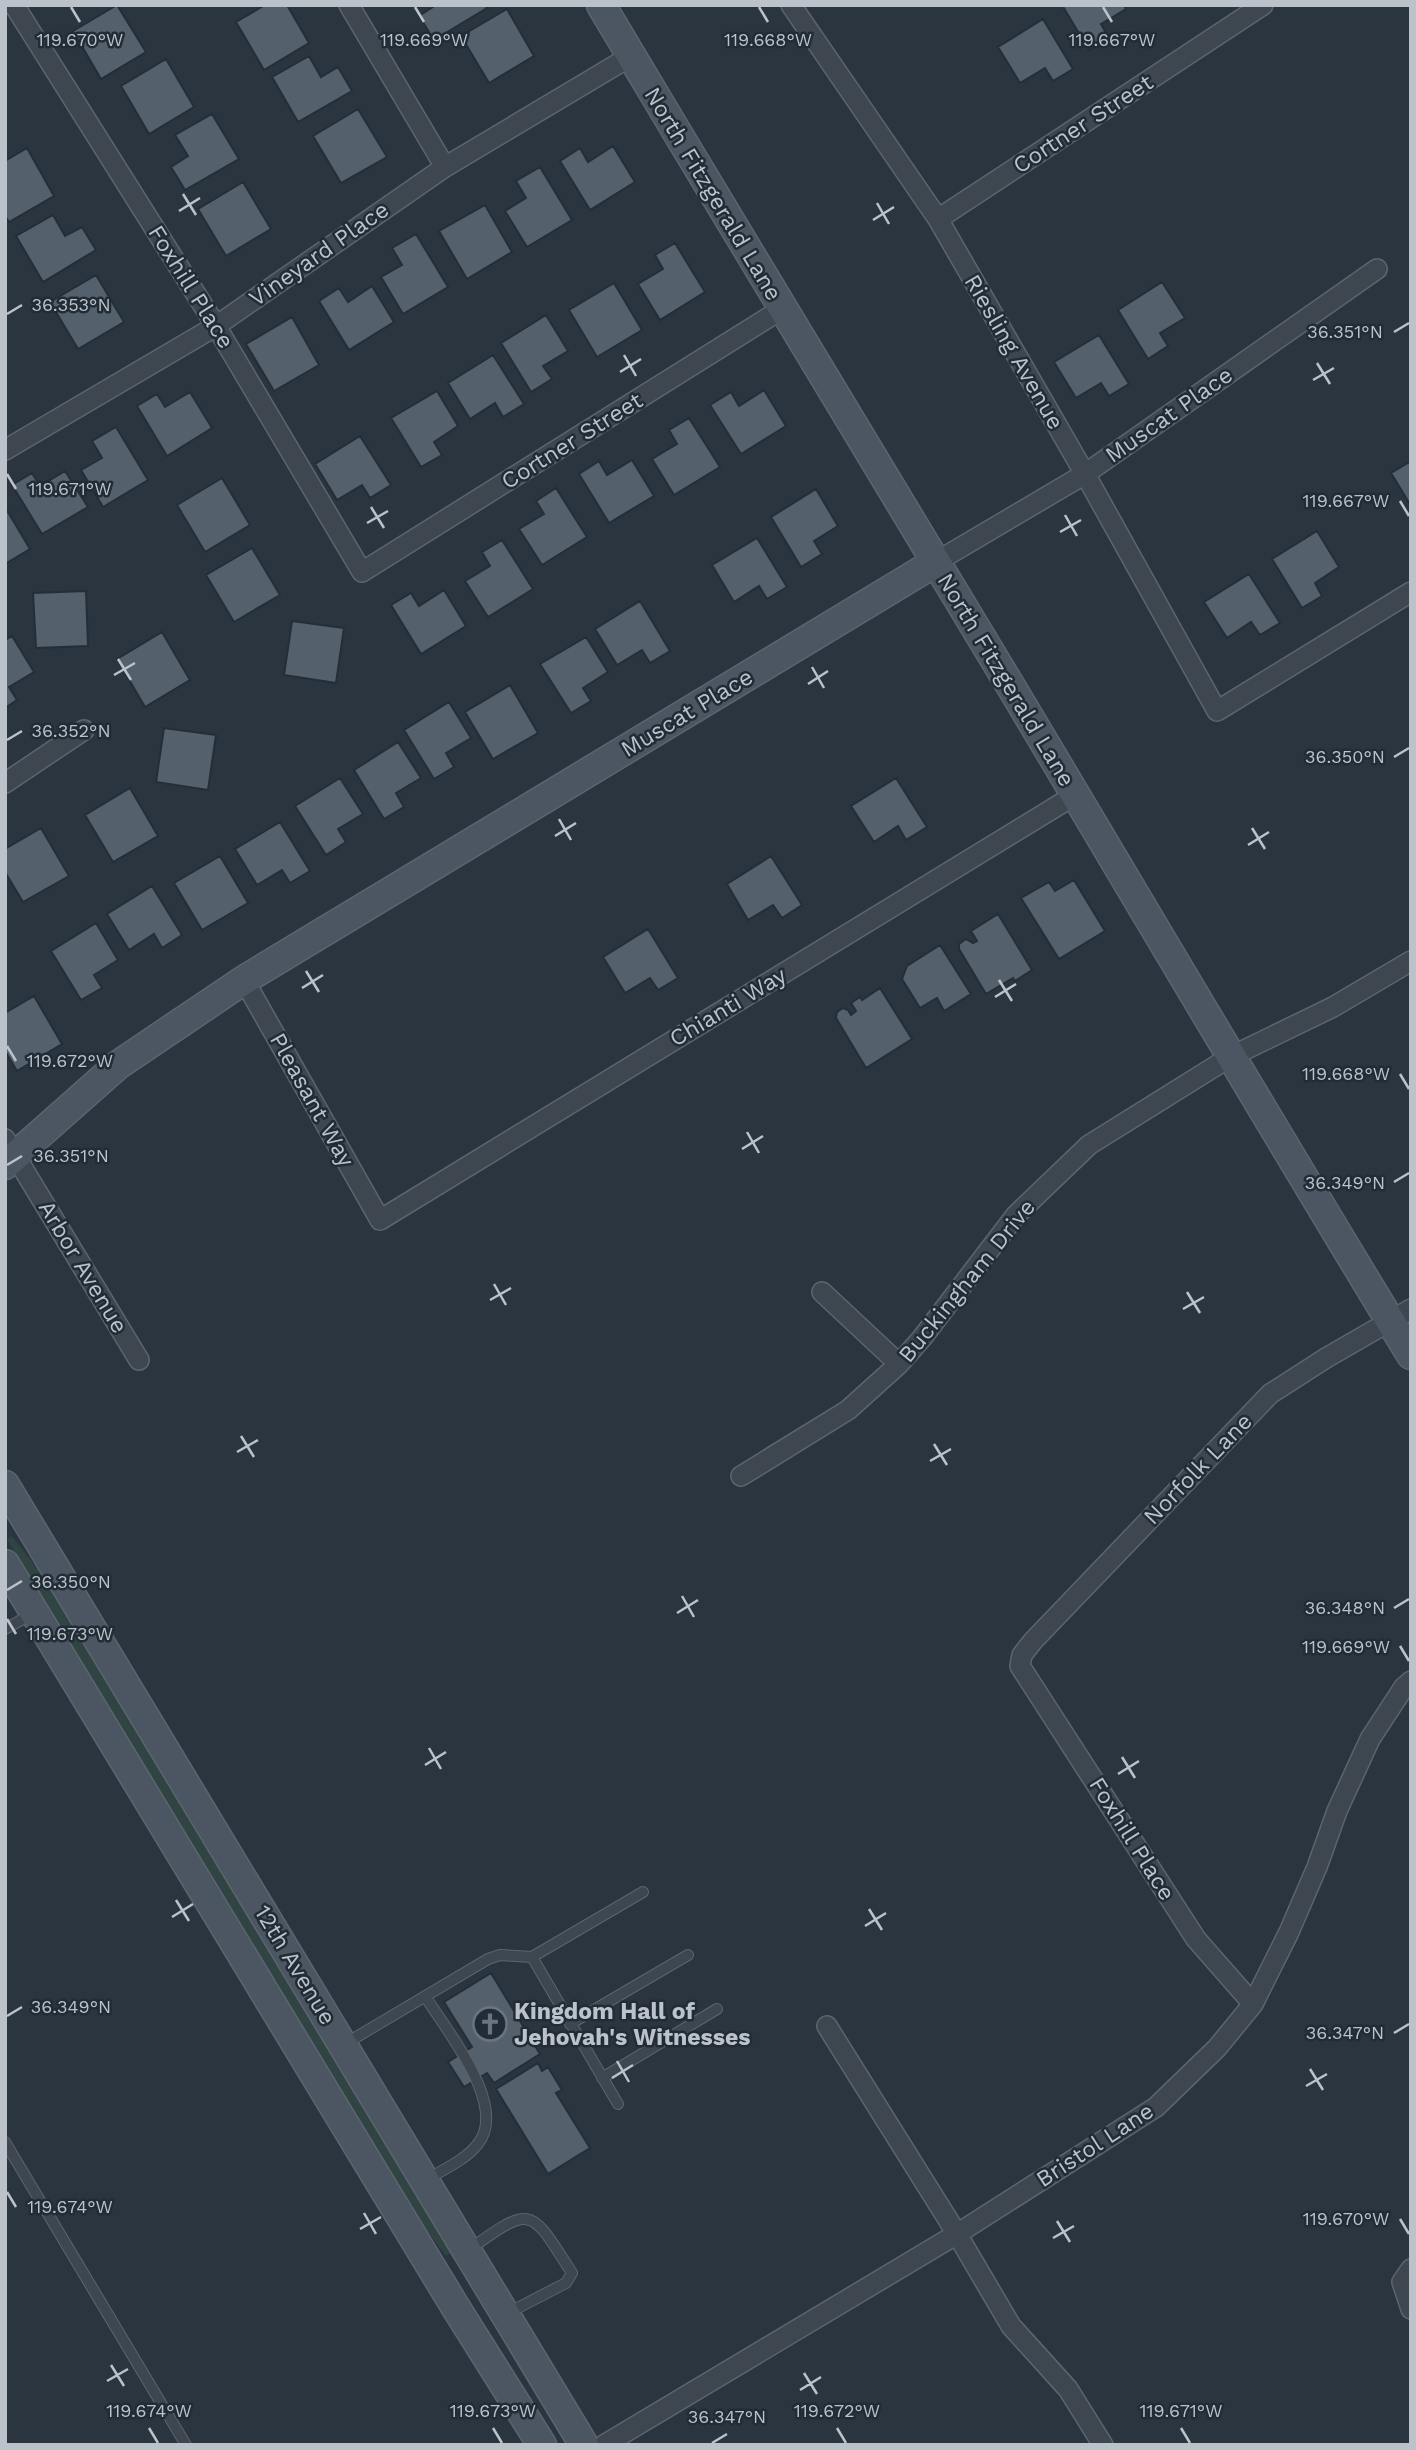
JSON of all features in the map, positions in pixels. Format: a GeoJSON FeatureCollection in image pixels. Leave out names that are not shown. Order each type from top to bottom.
{"type":"FeatureCollection","features":[{"type":"Feature","properties":{"kind":"street","name":"Foxhill Place"},"geometry":{"type":"LineString","coordinates":[[14,5],[216,326],[362,572]]}},
{"type":"Feature","properties":{"kind":"street"},"geometry":{"type":"LineString","coordinates":[[349,5],[445,167]]}},
{"type":"Feature","properties":{"kind":"street","name":"North Fitzgerald Lane"},"geometry":{"type":"LineString","coordinates":[[601,5],[1230,1057],[1400,1315],[1411,1354]]}},
{"type":"Feature","properties":{"kind":"street","name":"Riesling Avenue"},"geometry":{"type":"LineString","coordinates":[[791,5],[938,219],[1217,711],[1411,592]]}},
{"type":"Feature","properties":{"kind":"street","name":"Cortner Street"},"geometry":{"type":"LineString","coordinates":[[938,219],[1264,5]]}},
{"type":"Feature","properties":{"kind":"street","name":"Vineyard Place"},"geometry":{"type":"LineString","coordinates":[[5,450],[216,326],[445,167],[631,56]]}},
{"type":"Feature","properties":{"kind":"street","name":"Muscat Place"},"geometry":{"type":"LineString","coordinates":[[9,1154],[118,1065],[244,980],[1085,474],[1377,269]]}},
{"type":"Feature","properties":{"kind":"street","name":"Cortner Street"},"geometry":{"type":"LineString","coordinates":[[362,572],[782,309]]}},
{"type":"Feature","properties":{"kind":"street"},"geometry":{"type":"LineString","coordinates":[[5,783],[84,730]]}},
{"type":"Feature","properties":{"kind":"street","name":"Chianti Way"},"geometry":{"type":"LineString","coordinates":[[380,1220],[1075,794]]}},
{"type":"Feature","properties":{"kind":"street","name":"Buckingham Drive"},"geometry":{"type":"LineString","coordinates":[[741,1476],[848,1410],[898,1364],[922,1338],[1016,1215],[1088,1145],[1230,1057],[1333,1007],[1411,961]]}},
{"type":"Feature","properties":{"kind":"street","name":"Pleasant Way"},"geometry":{"type":"LineString","coordinates":[[244,980],[380,1220]]}},
{"type":"Feature","properties":{"kind":"street","name":"Arbor Avenue"},"geometry":{"type":"LineString","coordinates":[[9,1154],[139,1360]]}},
{"type":"Feature","properties":{"kind":"street"},"geometry":{"type":"LineString","coordinates":[[822,1293],[898,1364]]}},
{"type":"Feature","properties":{"kind":"street","name":"Norfolk Lane"},"geometry":{"type":"LineString","coordinates":[[1020,1667],[1022,1655],[1033,1641],[1270,1394],[1400,1315]]}},
{"type":"Feature","properties":{"kind":"street","name":"12th Avenue"},"geometry":{"type":"LineString","coordinates":[[5,1485],[584,2445]]}},
{"type":"Feature","properties":{"kind":"street","name":"12th Avenue"},"geometry":{"type":"LineString","coordinates":[[5,1564],[456,2308],[542,2445]]}},
{"type":"Feature","properties":{"kind":"street","name":"Foxhill Place"},"geometry":{"type":"LineString","coordinates":[[1020,1667],[1196,1939],[1253,2004]]}},
{"type":"Feature","properties":{"kind":"street","name":"Bristol Lane"},"geometry":{"type":"LineString","coordinates":[[604,2445],[957,2234],[1156,2107],[1217,2048],[1253,2004],[1308,1889],[1337,1811],[1370,1739],[1404,1687],[1411,1681]]}},
{"type":"Feature","properties":{"kind":"street"},"geometry":{"type":"LineString","coordinates":[[827,2026],[1011,2326],[1068,2389],[1103,2445]]}},
{"type":"Feature","properties":{"kind":"street"},"geometry":{"type":"LineString","coordinates":[[1410,2269],[1402,2283],[1411,2309]]}},
{"type":"Feature","properties":{"kind":"lane"},"geometry":{"type":"LineString","coordinates":[[5,1629],[34,1613]]}},
{"type":"Feature","properties":{"kind":"lane"},"geometry":{"type":"LineString","coordinates":[[343,2045],[488,1959],[500,1955],[532,1957],[643,1892]]}},
{"type":"Feature","properties":{"kind":"lane"},"geometry":{"type":"LineString","coordinates":[[570,2024],[688,1955]]}},
{"type":"Feature","properties":{"kind":"lane"},"geometry":{"type":"LineString","coordinates":[[532,1957],[618,2104]]}},
{"type":"Feature","properties":{"kind":"lane"},"geometry":{"type":"LineString","coordinates":[[425,1996],[479,2084],[487,2112],[485,2133],[478,2144],[463,2158],[425,2181]]}},
{"type":"Feature","properties":{"kind":"lane"},"geometry":{"type":"LineString","coordinates":[[602,2078],[717,2009]]}},
{"type":"Feature","properties":{"kind":"lane"},"geometry":{"type":"LineString","coordinates":[[5,2142],[186,2445]]}},
{"type":"Feature","properties":{"kind":"lane"},"geometry":{"type":"LineString","coordinates":[[467,2252],[508,2222],[524,2218],[536,2221],[572,2273],[566,2283],[506,2314]]}},
{"type":"Feature","properties":{"kind":"green space"},"geometry":{"type":"Polygon","coordinates":[[[12,1536],[40,1572],[177,1792],[453,2252],[446,2256],[411,2209],[69,1648],[7,1539],[12,1536]]]}},
{"type":"Feature","properties":{"kind":"building"},"geometry":{"type":"Polygon","coordinates":[[[117,5],[146,52],[101,79],[73,31],[117,5]]]}},
{"type":"Feature","properties":{"kind":"building"},"geometry":{"type":"Polygon","coordinates":[[[265,5],[287,5],[309,43],[264,70],[236,22],[265,5]]]}},
{"type":"Feature","properties":{"kind":"building"},"geometry":{"type":"Polygon","coordinates":[[[436,5],[485,5],[487,8],[434,40],[419,16],[436,5]]]}},
{"type":"Feature","properties":{"kind":"building"},"geometry":{"type":"Polygon","coordinates":[[[1062,5],[1124,5],[1126,9],[1101,24],[1109,38],[1089,50],[1062,5]]]}},
{"type":"Feature","properties":{"kind":"building"},"geometry":{"type":"Polygon","coordinates":[[[507,9],[534,56],[489,83],[461,36],[507,9]]]}},
{"type":"Feature","properties":{"kind":"building"},"geometry":{"type":"Polygon","coordinates":[[[1043,19],[1073,69],[1053,81],[1045,68],[1020,83],[998,47],[1043,19]]]}},
{"type":"Feature","properties":{"kind":"building"},"geometry":{"type":"Polygon","coordinates":[[[309,56],[321,77],[338,67],[352,91],[298,122],[272,77],[309,56]]]}},
{"type":"Feature","properties":{"kind":"building"},"geometry":{"type":"Polygon","coordinates":[[[166,59],[194,107],[149,134],[121,86],[166,59]]]}},
{"type":"Feature","properties":{"kind":"building"},"geometry":{"type":"Polygon","coordinates":[[[358,109],[387,157],[341,183],[313,136],[358,109]]]}},
{"type":"Feature","properties":{"kind":"building"},"geometry":{"type":"Polygon","coordinates":[[[212,114],[239,159],[185,190],[171,167],[188,156],[175,135],[212,114]]]}},
{"type":"Feature","properties":{"kind":"building"},"geometry":{"type":"Polygon","coordinates":[[[613,146],[635,182],[590,210],[560,161],[580,148],[588,162],[613,146]]]}},
{"type":"Feature","properties":{"kind":"building"},"geometry":{"type":"Polygon","coordinates":[[[27,148],[54,196],[9,222],[5,216],[5,161],[27,148]]]}},
{"type":"Feature","properties":{"kind":"building"},"geometry":{"type":"Polygon","coordinates":[[[540,167],[572,220],[527,247],[505,211],[526,198],[516,181],[540,167]]]}},
{"type":"Feature","properties":{"kind":"building"},"geometry":{"type":"Polygon","coordinates":[[[243,182],[271,229],[226,256],[198,209],[243,182]]]}},
{"type":"Feature","properties":{"kind":"building"},"geometry":{"type":"Polygon","coordinates":[[[485,205],[512,252],[467,279],[439,231],[485,205]]]}},
{"type":"Feature","properties":{"kind":"building"},"geometry":{"type":"Polygon","coordinates":[[[53,215],[65,236],[82,227],[96,250],[43,282],[16,236],[53,215]]]}},
{"type":"Feature","properties":{"kind":"building"},"geometry":{"type":"Polygon","coordinates":[[[416,234],[448,287],[403,314],[381,277],[402,265],[392,248],[416,234]]]}},
{"type":"Feature","properties":{"kind":"building"},"geometry":{"type":"Polygon","coordinates":[[[675,243],[705,292],[660,320],[638,284],[663,269],[655,255],[675,243]]]}},
{"type":"Feature","properties":{"kind":"building"},"geometry":{"type":"Polygon","coordinates":[[[96,275],[124,322],[78,349],[50,302],[96,275]]]}},
{"type":"Feature","properties":{"kind":"building"},"geometry":{"type":"Polygon","coordinates":[[[1162,282],[1185,318],[1160,333],[1168,346],[1148,359],[1118,310],[1162,282]]]}},
{"type":"Feature","properties":{"kind":"building"},"geometry":{"type":"Polygon","coordinates":[[[614,283],[642,330],[597,357],[569,310],[614,283]]]}},
{"type":"Feature","properties":{"kind":"building"},"geometry":{"type":"Polygon","coordinates":[[[372,286],[394,322],[349,350],[319,301],[339,288],[348,302],[372,286]]]}},
{"type":"Feature","properties":{"kind":"building"},"geometry":{"type":"Polygon","coordinates":[[[546,315],[568,351],[543,366],[552,379],[531,392],[501,343],[546,315]]]}},
{"type":"Feature","properties":{"kind":"building"},"geometry":{"type":"Polygon","coordinates":[[[292,317],[319,365],[274,391],[246,344],[292,317]]]}},
{"type":"Feature","properties":{"kind":"building"},"geometry":{"type":"Polygon","coordinates":[[[1099,335],[1129,384],[1109,396],[1101,383],[1076,398],[1054,362],[1099,335]]]}},
{"type":"Feature","properties":{"kind":"building"},"geometry":{"type":"Polygon","coordinates":[[[493,355],[524,404],[503,417],[495,403],[470,419],[448,383],[493,355]]]}},
{"type":"Feature","properties":{"kind":"building"},"geometry":{"type":"Polygon","coordinates":[[[764,390],[786,426],[741,454],[710,405],[731,392],[739,406],[764,390]]]}},
{"type":"Feature","properties":{"kind":"building"},"geometry":{"type":"Polygon","coordinates":[[[437,391],[458,426],[434,442],[442,455],[421,467],[391,418],[437,391]]]}},
{"type":"Feature","properties":{"kind":"building"},"geometry":{"type":"Polygon","coordinates":[[[190,392],[212,428],[167,456],[137,406],[157,394],[165,407],[190,392]]]}},
{"type":"Feature","properties":{"kind":"building"},"geometry":{"type":"Polygon","coordinates":[[[689,418],[720,467],[674,495],[652,459],[677,444],[669,430],[689,418]]]}},
{"type":"Feature","properties":{"kind":"building"},"geometry":{"type":"Polygon","coordinates":[[[116,427],[148,480],[103,507],[81,470],[102,458],[92,441],[116,427]]]}},
{"type":"Feature","properties":{"kind":"building"},"geometry":{"type":"Polygon","coordinates":[[[360,436],[391,485],[370,498],[362,485],[337,500],[315,464],[360,436]]]}},
{"type":"Feature","properties":{"kind":"building"},"geometry":{"type":"Polygon","coordinates":[[[632,460],[654,496],[609,523],[579,474],[599,461],[607,475],[632,460]]]}},
{"type":"Feature","properties":{"kind":"building"},"geometry":{"type":"Polygon","coordinates":[[[1411,461],[1411,506],[1391,473],[1411,461]]]}},
{"type":"Feature","properties":{"kind":"building"},"geometry":{"type":"Polygon","coordinates":[[[65,471],[88,507],[42,534],[12,485],[32,473],[40,486],[65,471]]]}},
{"type":"Feature","properties":{"kind":"building"},"geometry":{"type":"Polygon","coordinates":[[[222,478],[250,525],[205,552],[177,505],[222,478]]]}},
{"type":"Feature","properties":{"kind":"building"},"geometry":{"type":"Polygon","coordinates":[[[556,488],[587,537],[542,565],[519,529],[544,514],[536,501],[556,488]]]}},
{"type":"Feature","properties":{"kind":"building"},"geometry":{"type":"Polygon","coordinates":[[[816,489],[838,526],[814,541],[822,554],[801,567],[771,517],[816,489]]]}},
{"type":"Feature","properties":{"kind":"building"},"geometry":{"type":"Polygon","coordinates":[[[5,507],[30,549],[5,564],[5,507]]]}},
{"type":"Feature","properties":{"kind":"building"},"geometry":{"type":"Polygon","coordinates":[[[1317,531],[1339,567],[1315,583],[1322,596],[1302,608],[1272,559],[1317,531]]]}},
{"type":"Feature","properties":{"kind":"building"},"geometry":{"type":"Polygon","coordinates":[[[757,538],[787,587],[767,599],[759,586],[734,602],[712,565],[757,538]]]}},
{"type":"Feature","properties":{"kind":"building"},"geometry":{"type":"Polygon","coordinates":[[[502,540],[533,589],[488,617],[465,581],[490,566],[482,552],[502,540]]]}},
{"type":"Feature","properties":{"kind":"building"},"geometry":{"type":"Polygon","coordinates":[[[252,548],[280,595],[234,622],[206,575],[252,548]]]}},
{"type":"Feature","properties":{"kind":"building"},"geometry":{"type":"Polygon","coordinates":[[[1249,574],[1280,623],[1260,635],[1251,622],[1227,638],[1204,602],[1249,574]]]}},
{"type":"Feature","properties":{"kind":"building"},"geometry":{"type":"Polygon","coordinates":[[[444,590],[466,626],[421,654],[391,605],[411,593],[419,606],[444,590]]]}},
{"type":"Feature","properties":{"kind":"building"},"geometry":{"type":"Polygon","coordinates":[[[86,591],[88,646],[36,648],[33,593],[86,591]]]}},
{"type":"Feature","properties":{"kind":"building"},"geometry":{"type":"Polygon","coordinates":[[[640,601],[670,651],[650,663],[642,650],[617,665],[595,629],[640,601]]]}},
{"type":"Feature","properties":{"kind":"building"},"geometry":{"type":"Polygon","coordinates":[[[292,621],[344,628],[336,683],[284,675],[292,621]]]}},
{"type":"Feature","properties":{"kind":"building"},"geometry":{"type":"Polygon","coordinates":[[[162,632],[190,680],[145,707],[117,659],[162,632]]]}},
{"type":"Feature","properties":{"kind":"building"},"geometry":{"type":"Polygon","coordinates":[[[12,636],[34,672],[9,687],[17,700],[5,708],[5,640],[12,636]]]}},
{"type":"Feature","properties":{"kind":"building"},"geometry":{"type":"Polygon","coordinates":[[[586,637],[608,672],[583,688],[591,701],[571,713],[540,664],[586,637]]]}},
{"type":"Feature","properties":{"kind":"building"},"geometry":{"type":"Polygon","coordinates":[[[510,685],[538,733],[493,759],[465,712],[510,685]]]}},
{"type":"Feature","properties":{"kind":"building"},"geometry":{"type":"Polygon","coordinates":[[[449,702],[471,738],[446,753],[454,767],[434,779],[404,730],[449,702]]]}},
{"type":"Feature","properties":{"kind":"building"},"geometry":{"type":"Polygon","coordinates":[[[164,728],[216,735],[208,790],[156,782],[164,728]]]}},
{"type":"Feature","properties":{"kind":"building"},"geometry":{"type":"Polygon","coordinates":[[[398,742],[421,778],[396,793],[404,807],[384,819],[354,770],[398,742]]]}},
{"type":"Feature","properties":{"kind":"building"},"geometry":{"type":"Polygon","coordinates":[[[340,778],[363,814],[338,829],[346,842],[326,855],[295,806],[340,778]]]}},
{"type":"Feature","properties":{"kind":"building"},"geometry":{"type":"Polygon","coordinates":[[[896,778],[927,827],[906,840],[898,826],[874,842],[851,806],[896,778]]]}},
{"type":"Feature","properties":{"kind":"building"},"geometry":{"type":"Polygon","coordinates":[[[130,788],[158,836],[113,862],[85,815],[130,788]]]}},
{"type":"Feature","properties":{"kind":"building"},"geometry":{"type":"Polygon","coordinates":[[[280,822],[310,871],[290,883],[282,870],[257,885],[235,849],[280,822]]]}},
{"type":"Feature","properties":{"kind":"building"},"geometry":{"type":"Polygon","coordinates":[[[41,828],[69,876],[23,902],[5,872],[5,849],[41,828]]]}},
{"type":"Feature","properties":{"kind":"building"},"geometry":{"type":"Polygon","coordinates":[[[220,856],[248,903],[202,930],[174,883],[220,856]]]}},
{"type":"Feature","properties":{"kind":"building"},"geometry":{"type":"Polygon","coordinates":[[[771,856],[802,905],[782,918],[773,905],[748,920],[727,884],[771,856]]]}},
{"type":"Feature","properties":{"kind":"building"},"geometry":{"type":"Polygon","coordinates":[[[1074,880],[1105,931],[1059,959],[1021,898],[1049,882],[1055,891],[1074,880]]]}},
{"type":"Feature","properties":{"kind":"building"},"geometry":{"type":"Polygon","coordinates":[[[152,886],[182,935],[162,948],[154,934],[129,950],[107,914],[152,886]]]}},
{"type":"Feature","properties":{"kind":"building"},"geometry":{"type":"Polygon","coordinates":[[[998,914],[1032,970],[986,994],[959,949],[959,944],[966,939],[973,943],[977,941],[971,931],[998,914]]]}},
{"type":"Feature","properties":{"kind":"building"},"geometry":{"type":"Polygon","coordinates":[[[96,923],[118,960],[94,975],[102,988],[81,1000],[51,951],[96,923]]]}},
{"type":"Feature","properties":{"kind":"building"},"geometry":{"type":"Polygon","coordinates":[[[648,929],[678,978],[658,990],[650,978],[625,993],[603,957],[648,929]]]}},
{"type":"Feature","properties":{"kind":"building"},"geometry":{"type":"Polygon","coordinates":[[[940,945],[971,994],[944,1011],[937,998],[920,1008],[902,979],[907,966],[940,945]]]}},
{"type":"Feature","properties":{"kind":"building"},"geometry":{"type":"Polygon","coordinates":[[[880,988],[912,1039],[866,1068],[836,1018],[837,1012],[843,1008],[851,1015],[856,1011],[851,1003],[860,997],[862,1000],[880,988]]]}},
{"type":"Feature","properties":{"kind":"building"},"geometry":{"type":"Polygon","coordinates":[[[34,996],[62,1044],[17,1071],[5,1051],[5,1013],[34,996]]]}},
{"type":"Feature","properties":{"kind":"building","name":"Kingdom Hall of Jehovah's Witnesses"},"geometry":{"type":"Polygon","coordinates":[[[491,1973],[540,2054],[494,2083],[487,2073],[464,2087],[448,2062],[472,2047],[444,2002],[491,1973]]]}},
{"type":"Feature","properties":{"kind":"building"},"geometry":{"type":"Polygon","coordinates":[[[538,2063],[542,2071],[548,2067],[562,2090],[556,2093],[590,2148],[548,2174],[496,2089],[538,2063]]]}},
{"type":"Feature","properties":{"kind":"place","name":"Kingdom Hall of Jehovah's Witnesses"},"geometry":{"type":"Point","coordinates":[490,2024]}}]}
